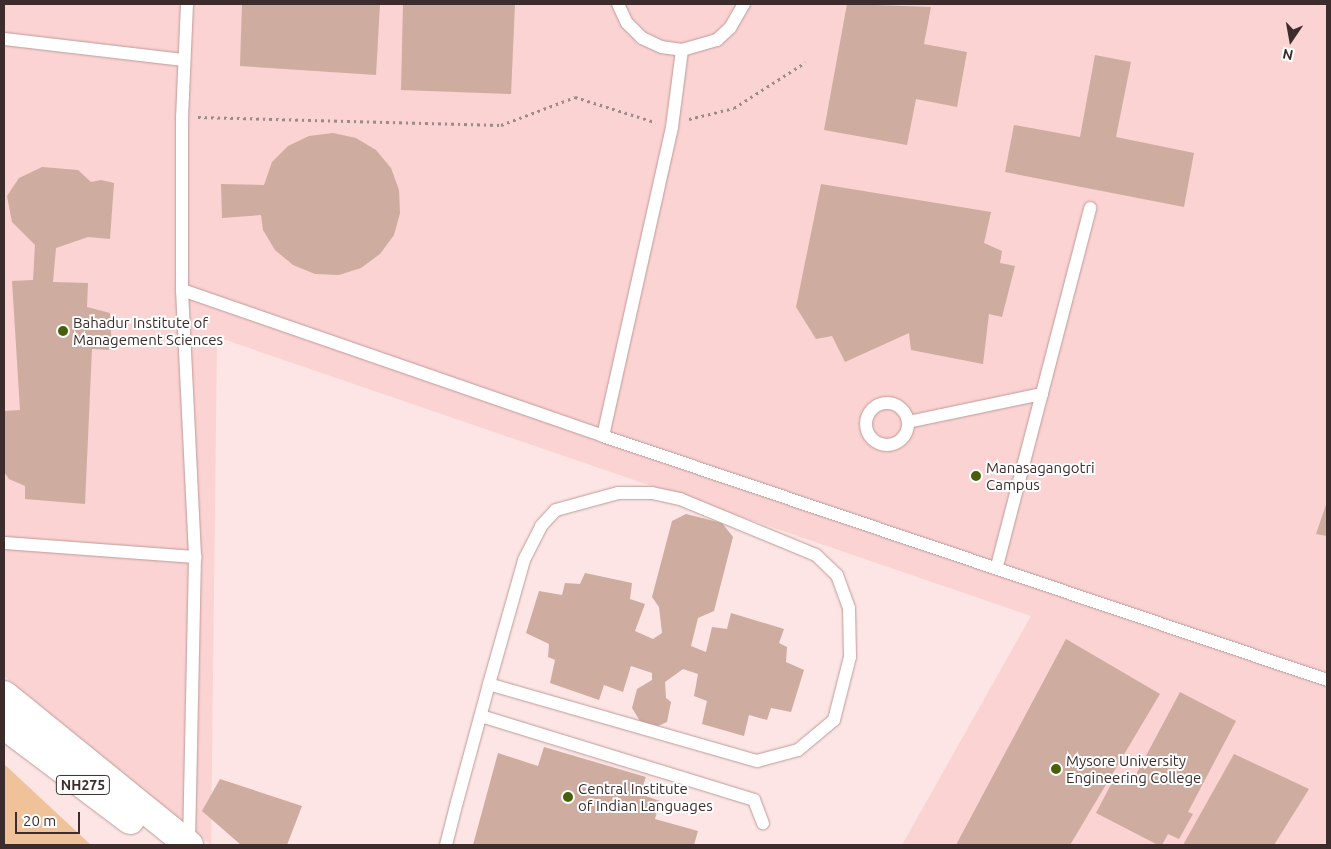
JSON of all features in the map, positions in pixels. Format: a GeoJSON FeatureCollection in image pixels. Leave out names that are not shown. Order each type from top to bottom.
{"type":"FeatureCollection","features":[{"type":"Feature","properties":{"kind":"main road"},"geometry":{"type":"LineString","coordinates":[[4,695],[189,845]]}},
{"type":"Feature","properties":{"kind":"main road","name":"NH275"},"geometry":{"type":"LineString","coordinates":[[4,725],[163,845]]}},
{"type":"Feature","properties":{"kind":"lane"},"geometry":{"type":"LineString","coordinates":[[187,4],[182,117],[182,290],[195,557],[189,845]]}},
{"type":"Feature","properties":{"kind":"lane"},"geometry":{"type":"LineString","coordinates":[[618,4],[627,23],[642,38],[661,47],[682,50],[717,40],[730,28],[744,4]]}},
{"type":"Feature","properties":{"kind":"lane"},"geometry":{"type":"LineString","coordinates":[[4,39],[184,60]]}},
{"type":"Feature","properties":{"kind":"lane"},"geometry":{"type":"LineString","coordinates":[[603,436],[672,127],[682,50]]}},
{"type":"Feature","properties":{"kind":"lane"},"geometry":{"type":"LineString","coordinates":[[997,566],[1090,208]]}},
{"type":"Feature","properties":{"kind":"lane"},"geometry":{"type":"LineString","coordinates":[[182,290],[603,436],[997,566],[1327,680]]}},
{"type":"Feature","properties":{"kind":"lane"},"geometry":{"type":"LineString","coordinates":[[908,422],[1042,394]]}},
{"type":"Feature","properties":{"kind":"lane"},"geometry":{"type":"LineString","coordinates":[[446,845],[489,684],[524,560],[541,526],[556,510],[618,493],[652,493],[680,499],[816,555],[837,575],[849,608],[850,657],[834,720],[798,750],[757,760],[489,684]]}},
{"type":"Feature","properties":{"kind":"lane"},"geometry":{"type":"LineString","coordinates":[[4,543],[195,557]]}},
{"type":"Feature","properties":{"kind":"lane"},"geometry":{"type":"LineString","coordinates":[[481,716],[754,800],[763,823]]}},
{"type":"Feature","properties":{"kind":"path"},"geometry":{"type":"LineString","coordinates":[[182,117],[501,125],[575,97],[672,127],[698,115],[734,108],[806,62]]}},
{"type":"Feature","properties":{"kind":"shaded area","name":"Manasagangotri Campus"},"geometry":{"type":"Polygon","coordinates":[[[4,4],[1327,4],[1327,845],[902,845],[1031,616],[217,337],[211,845],[4,676],[4,4]]]}},
{"type":"Feature","properties":{"kind":"shaded area"},"geometry":{"type":"Polygon","coordinates":[[[4,764],[91,845],[4,845],[4,764]]]}},
{"type":"Feature","properties":{"kind":"building"},"geometry":{"type":"Polygon","coordinates":[[[242,4],[380,4],[376,75],[240,66],[242,4]]]}},
{"type":"Feature","properties":{"kind":"building"},"geometry":{"type":"Polygon","coordinates":[[[403,4],[515,4],[511,94],[401,90],[403,4]]]}},
{"type":"Feature","properties":{"kind":"building"},"geometry":{"type":"Polygon","coordinates":[[[847,4],[931,7],[924,44],[967,52],[957,107],[916,99],[907,145],[824,130],[847,4]]]}},
{"type":"Feature","properties":{"kind":"building"},"geometry":{"type":"Polygon","coordinates":[[[1095,55],[1131,62],[1116,137],[1194,153],[1184,207],[1005,172],[1014,125],[1080,137],[1095,55]]]}},
{"type":"Feature","properties":{"kind":"building"},"geometry":{"type":"Polygon","coordinates":[[[333,133],[356,138],[376,150],[391,168],[399,190],[400,213],[394,235],[380,254],[361,268],[339,275],[315,274],[293,265],[275,250],[263,230],[261,215],[222,218],[221,184],[264,185],[272,162],[288,146],[309,136],[333,133]]]}},
{"type":"Feature","properties":{"kind":"building","name":"Bahadur Institute of Management Sciences"},"geometry":{"type":"Polygon","coordinates":[[[42,167],[78,170],[91,182],[101,180],[114,183],[110,239],[88,237],[56,248],[53,282],[88,283],[87,307],[110,313],[112,350],[92,349],[85,504],[25,499],[25,486],[9,479],[4,472],[4,411],[20,410],[12,281],[33,280],[35,245],[12,222],[7,196],[19,178],[42,167]]]}},
{"type":"Feature","properties":{"kind":"building"},"geometry":{"type":"Polygon","coordinates":[[[821,184],[991,212],[984,243],[1002,251],[1000,263],[1015,266],[1002,317],[989,314],[983,364],[911,350],[909,333],[845,362],[832,336],[816,339],[796,307],[821,184]]]}},
{"type":"Feature","properties":{"kind":"building"},"geometry":{"type":"Polygon","coordinates":[[[1327,502],[1327,536],[1316,534],[1327,502]]]}},
{"type":"Feature","properties":{"kind":"building"},"geometry":{"type":"Polygon","coordinates":[[[686,514],[722,523],[733,537],[714,611],[698,618],[691,646],[706,652],[712,627],[727,629],[731,613],[784,629],[779,643],[787,647],[786,662],[804,670],[791,712],[771,708],[767,720],[749,715],[744,736],[702,724],[707,701],[694,696],[698,674],[683,669],[665,682],[666,698],[671,702],[667,722],[658,726],[640,721],[632,708],[637,689],[652,680],[652,673],[631,666],[623,692],[604,685],[599,700],[550,683],[555,660],[548,657],[549,644],[526,633],[539,591],[562,595],[565,583],[580,584],[585,573],[632,583],[630,599],[645,604],[635,631],[653,639],[662,633],[659,607],[652,597],[672,521],[686,514]]]}},
{"type":"Feature","properties":{"kind":"building","name":"Mysore University Engineering College"},"geometry":{"type":"Polygon","coordinates":[[[1066,639],[1160,694],[1070,845],[956,845],[1066,639]]]}},
{"type":"Feature","properties":{"kind":"building","name":"Mysore University Engineering College"},"geometry":{"type":"Polygon","coordinates":[[[1180,692],[1236,721],[1188,812],[1193,814],[1179,839],[1168,834],[1162,845],[1158,845],[1096,813],[1116,775],[1131,784],[1180,692]]]}},
{"type":"Feature","properties":{"kind":"building","name":"Central Institute of Indian Languages"},"geometry":{"type":"Polygon","coordinates":[[[544,747],[646,777],[640,794],[660,801],[655,819],[698,831],[694,845],[473,845],[498,753],[538,766],[544,747]]]}},
{"type":"Feature","properties":{"kind":"building","name":"Mysore University Engineering College"},"geometry":{"type":"Polygon","coordinates":[[[1234,754],[1309,789],[1274,845],[1183,845],[1234,754]]]}},
{"type":"Feature","properties":{"kind":"building"},"geometry":{"type":"Polygon","coordinates":[[[220,779],[302,806],[287,845],[241,845],[202,811],[220,779]]]}},
{"type":"Feature","properties":{"kind":"place","name":"Bahadur Institute of Management Sciences"},"geometry":{"type":"Point","coordinates":[63,331]}},
{"type":"Feature","properties":{"kind":"place","name":"Manasagangotri Campus"},"geometry":{"type":"Point","coordinates":[976,476]}},
{"type":"Feature","properties":{"kind":"place","name":"Mysore University Engineering College"},"geometry":{"type":"Point","coordinates":[1056,769]}},
{"type":"Feature","properties":{"kind":"place","name":"Central Institute of Indian Languages"},"geometry":{"type":"Point","coordinates":[568,797]}}]}
